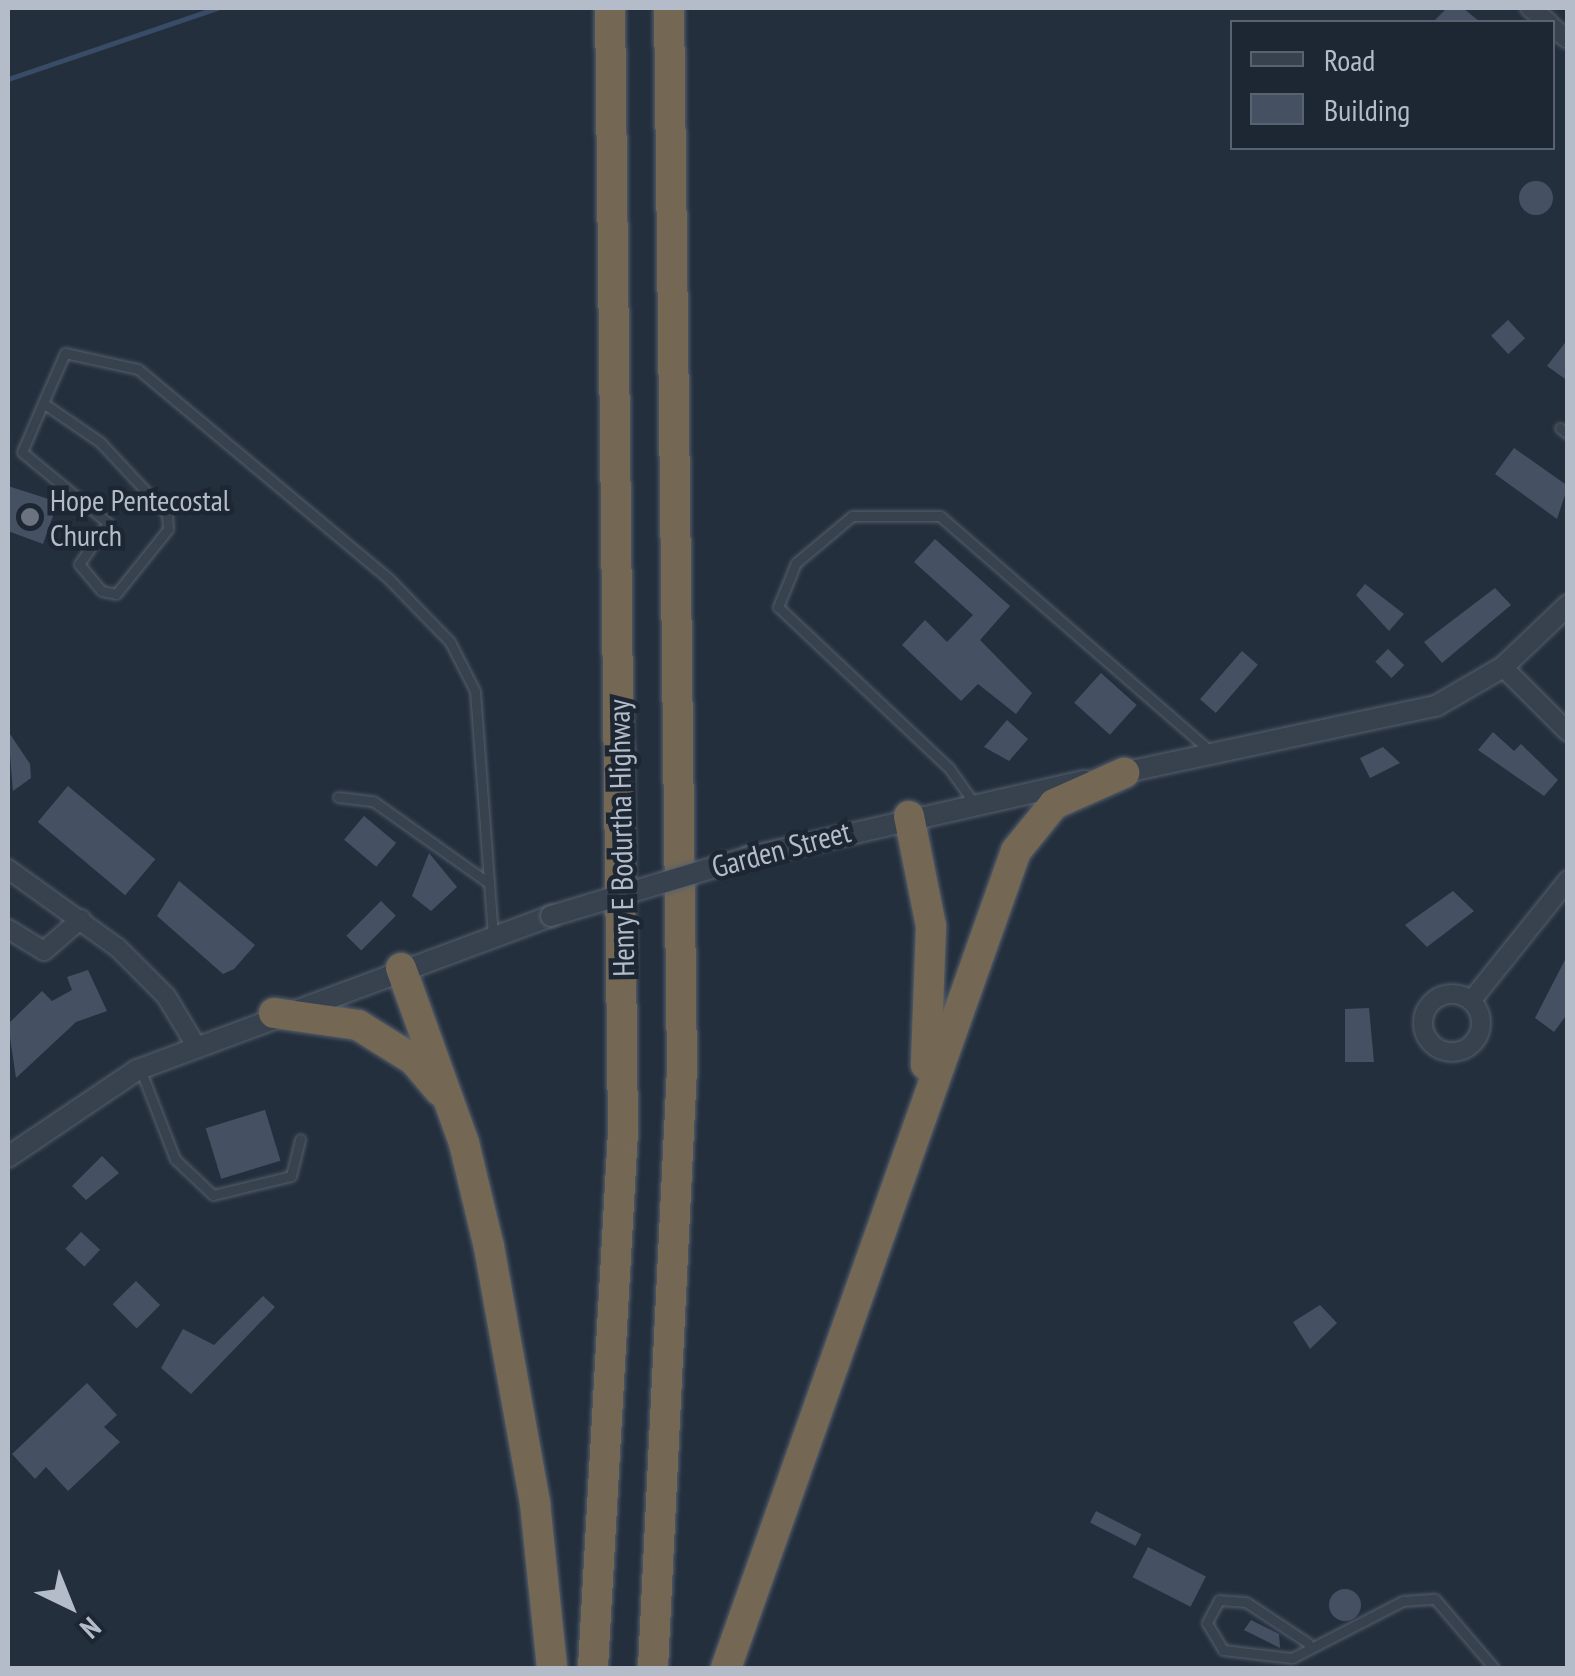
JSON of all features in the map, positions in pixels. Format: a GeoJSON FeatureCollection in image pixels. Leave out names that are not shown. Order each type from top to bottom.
{"type":"FeatureCollection","features":[{"type":"Feature","properties":{"kind":"highway","name":"Henry E Bodurtha Highway"},"geometry":{"type":"LineString","coordinates":[[594,1668],[623,1116],[610,8]]}},
{"type":"Feature","properties":{"kind":"highway","name":"Henry E Bodurtha Highway"},"geometry":{"type":"LineString","coordinates":[[652,1668],[682,1102],[669,8]]}},
{"type":"Feature","properties":{"kind":"highway"},"geometry":{"type":"LineString","coordinates":[[726,1668],[1023,836],[1066,796],[1124,773]]}},
{"type":"Feature","properties":{"kind":"highway"},"geometry":{"type":"LineString","coordinates":[[901,1170],[922,1091],[932,991],[930,909],[910,816]]}},
{"type":"Feature","properties":{"kind":"highway"},"geometry":{"type":"LineString","coordinates":[[401,968],[464,1143],[513,1360],[552,1668]]}},
{"type":"Feature","properties":{"kind":"highway"},"geometry":{"type":"LineString","coordinates":[[274,1014],[345,1021],[399,1048],[436,1085],[464,1143]]}},
{"type":"Feature","properties":{"kind":"street","name":"Garden Street"},"geometry":{"type":"LineString","coordinates":[[8,1157],[140,1069],[195,1044],[551,916],[748,857],[910,816],[1413,713],[1503,667],[1568,605]]}},
{"type":"Feature","properties":{"kind":"street"},"geometry":{"type":"LineString","coordinates":[[1503,667],[1568,732]]}},
{"type":"Feature","properties":{"kind":"street"},"geometry":{"type":"LineString","coordinates":[[8,869],[81,919],[166,996],[195,1044]]}},
{"type":"Feature","properties":{"kind":"street"},"geometry":{"type":"LineString","coordinates":[[1471,1001],[1568,880]]}},
{"type":"Feature","properties":{"kind":"street"},"geometry":{"type":"LineString","coordinates":[[8,929],[44,951],[81,919]]}},
{"type":"Feature","properties":{"kind":"lane"},"geometry":{"type":"LineString","coordinates":[[43,403],[100,442],[167,514],[168,529],[116,594],[79,564],[108,522],[23,454],[43,403],[65,353],[138,369],[390,579],[450,642],[474,691],[492,935]]}},
{"type":"Feature","properties":{"kind":"lane"},"geometry":{"type":"LineString","coordinates":[[974,803],[950,768],[778,607],[796,564],[852,516],[940,516],[1214,755]]}},
{"type":"Feature","properties":{"kind":"lane"},"geometry":{"type":"LineString","coordinates":[[338,797],[373,801],[489,883]]}},
{"type":"Feature","properties":{"kind":"lane"},"geometry":{"type":"LineString","coordinates":[[140,1069],[175,1159],[213,1195],[291,1176],[300,1139]]}},
{"type":"Feature","properties":{"kind":"lane"},"geometry":{"type":"LineString","coordinates":[[1308,1643],[1246,1602],[1220,1600],[1207,1623],[1223,1650],[1263,1659],[1292,1658],[1308,1643],[1403,1601],[1434,1599],[1494,1668]]}},
{"type":"Feature","properties":{"kind":"building"},"geometry":{"type":"Polygon","coordinates":[[[1447,8],[1463,8],[1478,20],[1435,20],[1447,8]]]}},
{"type":"Feature","properties":{"kind":"building"},"geometry":{"type":"Polygon","coordinates":[[[1536,181],[1548,186],[1553,198],[1548,210],[1536,215],[1524,210],[1519,198],[1524,186],[1536,181]]]}},
{"type":"Feature","properties":{"kind":"building"},"geometry":{"type":"Polygon","coordinates":[[[1508,320],[1525,338],[1508,354],[1491,336],[1508,320]]]}},
{"type":"Feature","properties":{"kind":"building"},"geometry":{"type":"Polygon","coordinates":[[[1568,339],[1568,381],[1547,366],[1568,339]]]}},
{"type":"Feature","properties":{"kind":"building"},"geometry":{"type":"Polygon","coordinates":[[[1514,448],[1568,486],[1557,519],[1495,474],[1514,448]]]}},
{"type":"Feature","properties":{"kind":"building","name":"Hope Pentecostal Church"},"geometry":{"type":"Polygon","coordinates":[[[8,486],[58,502],[43,544],[8,531],[8,486]]]}},
{"type":"Feature","properties":{"kind":"building"},"geometry":{"type":"Polygon","coordinates":[[[935,539],[1010,606],[980,640],[1032,693],[1016,714],[978,684],[961,701],[902,645],[925,620],[947,642],[973,615],[914,562],[935,539]]]}},
{"type":"Feature","properties":{"kind":"building"},"geometry":{"type":"Polygon","coordinates":[[[1365,584],[1404,614],[1389,631],[1356,595],[1365,584]]]}},
{"type":"Feature","properties":{"kind":"building"},"geometry":{"type":"Polygon","coordinates":[[[1495,588],[1511,605],[1442,663],[1424,642],[1495,588]]]}},
{"type":"Feature","properties":{"kind":"building"},"geometry":{"type":"Polygon","coordinates":[[[1388,649],[1404,665],[1392,678],[1375,662],[1388,649]]]}},
{"type":"Feature","properties":{"kind":"building"},"geometry":{"type":"Polygon","coordinates":[[[1242,651],[1258,665],[1216,713],[1200,699],[1242,651]]]}},
{"type":"Feature","properties":{"kind":"building"},"geometry":{"type":"Polygon","coordinates":[[[1101,673],[1137,705],[1110,735],[1074,703],[1101,673]]]}},
{"type":"Feature","properties":{"kind":"building"},"geometry":{"type":"Polygon","coordinates":[[[1007,720],[1028,739],[1009,761],[984,747],[1007,720]]]}},
{"type":"Feature","properties":{"kind":"building"},"geometry":{"type":"Polygon","coordinates":[[[8,731],[30,764],[31,778],[13,791],[8,731]]]}},
{"type":"Feature","properties":{"kind":"building"},"geometry":{"type":"Polygon","coordinates":[[[1493,732],[1514,751],[1521,744],[1558,780],[1544,796],[1478,750],[1493,732]]]}},
{"type":"Feature","properties":{"kind":"building"},"geometry":{"type":"Polygon","coordinates":[[[1383,747],[1400,763],[1370,778],[1360,758],[1383,747]]]}},
{"type":"Feature","properties":{"kind":"building"},"geometry":{"type":"Polygon","coordinates":[[[68,786],[155,859],[125,895],[38,822],[68,786]]]}},
{"type":"Feature","properties":{"kind":"building"},"geometry":{"type":"Polygon","coordinates":[[[364,816],[396,843],[376,867],[344,840],[364,816]]]}},
{"type":"Feature","properties":{"kind":"building"},"geometry":{"type":"Polygon","coordinates":[[[429,853],[457,887],[431,911],[412,896],[429,853]]]}},
{"type":"Feature","properties":{"kind":"building"},"geometry":{"type":"Polygon","coordinates":[[[179,881],[255,945],[234,969],[223,974],[157,916],[179,881]]]}},
{"type":"Feature","properties":{"kind":"building"},"geometry":{"type":"Polygon","coordinates":[[[1453,891],[1474,911],[1427,947],[1405,925],[1453,891]]]}},
{"type":"Feature","properties":{"kind":"building"},"geometry":{"type":"Polygon","coordinates":[[[381,901],[396,916],[361,950],[346,936],[381,901]]]}},
{"type":"Feature","properties":{"kind":"building"},"geometry":{"type":"Polygon","coordinates":[[[1568,954],[1568,1013],[1554,1032],[1535,1018],[1568,954]]]}},
{"type":"Feature","properties":{"kind":"building"},"geometry":{"type":"Polygon","coordinates":[[[88,970],[107,1011],[76,1022],[16,1078],[8,1024],[42,991],[52,1001],[72,990],[67,977],[88,970]]]}},
{"type":"Feature","properties":{"kind":"building"},"geometry":{"type":"Polygon","coordinates":[[[1369,1008],[1374,1062],[1345,1062],[1345,1009],[1369,1008]]]}},
{"type":"Feature","properties":{"kind":"building"},"geometry":{"type":"Polygon","coordinates":[[[265,1110],[280,1161],[221,1179],[206,1128],[265,1110]]]}},
{"type":"Feature","properties":{"kind":"building"},"geometry":{"type":"Polygon","coordinates":[[[102,1156],[119,1173],[86,1200],[72,1186],[102,1156]]]}},
{"type":"Feature","properties":{"kind":"building"},"geometry":{"type":"Polygon","coordinates":[[[81,1232],[100,1250],[84,1267],[65,1249],[81,1232]]]}},
{"type":"Feature","properties":{"kind":"building"},"geometry":{"type":"Polygon","coordinates":[[[136,1281],[160,1305],[137,1328],[113,1304],[136,1281]]]}},
{"type":"Feature","properties":{"kind":"building"},"geometry":{"type":"Polygon","coordinates":[[[263,1296],[275,1307],[191,1394],[161,1368],[183,1329],[214,1345],[263,1296]]]}},
{"type":"Feature","properties":{"kind":"building"},"geometry":{"type":"Polygon","coordinates":[[[1320,1305],[1337,1323],[1310,1349],[1293,1322],[1320,1305]]]}},
{"type":"Feature","properties":{"kind":"building"},"geometry":{"type":"Polygon","coordinates":[[[87,1383],[117,1415],[104,1427],[120,1442],[68,1491],[46,1467],[35,1479],[12,1454],[87,1383]]]}},
{"type":"Feature","properties":{"kind":"building"},"geometry":{"type":"Polygon","coordinates":[[[1096,1511],[1141,1534],[1136,1546],[1090,1523],[1096,1511]]]}},
{"type":"Feature","properties":{"kind":"building"},"geometry":{"type":"Polygon","coordinates":[[[1148,1547],[1206,1577],[1190,1607],[1133,1577],[1148,1547]]]}},
{"type":"Feature","properties":{"kind":"building"},"geometry":{"type":"Polygon","coordinates":[[[1345,1589],[1356,1594],[1361,1605],[1356,1616],[1345,1621],[1334,1616],[1329,1605],[1334,1594],[1345,1589]]]}},
{"type":"Feature","properties":{"kind":"building"},"geometry":{"type":"Polygon","coordinates":[[[1251,1620],[1279,1634],[1280,1648],[1244,1630],[1251,1620]]]}},
{"type":"Feature","properties":{"kind":"waterway"},"geometry":{"type":"LineString","coordinates":[[8,79],[217,8]]}},
{"type":"Feature","properties":{"kind":"place","name":"Hope Pentecostal Church"},"geometry":{"type":"Point","coordinates":[30,517]}}]}
